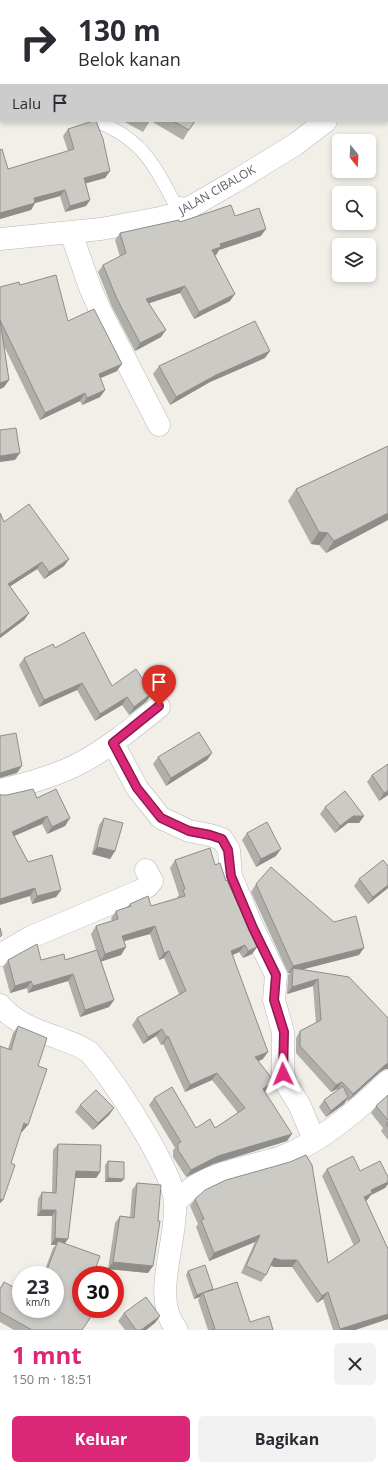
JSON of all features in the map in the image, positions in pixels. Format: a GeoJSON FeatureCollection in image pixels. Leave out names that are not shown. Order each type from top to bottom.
{"type":"FeatureCollection","features":[{"type":"Feature","properties":{"kind":"street","name":"JALAN CIBALOK"},"geometry":{"type":"LineString","coordinates":[[0,239],[71,233],[160,218],[180,213],[296,144],[325,122]]}},
{"type":"Feature","properties":{"kind":"street"},"geometry":{"type":"LineString","coordinates":[[71,233],[91,290],[101,312],[159,425]]}},
{"type":"Feature","properties":{"kind":"street"},"geometry":{"type":"LineString","coordinates":[[0,790],[66,770],[82,762],[113,743],[159,706]]}},
{"type":"Feature","properties":{"kind":"street"},"geometry":{"type":"LineString","coordinates":[[113,743],[137,788],[161,818],[189,831],[222,839],[228,850],[231,876],[253,928],[276,975],[274,1000],[284,1032],[283,1074],[287,1085],[300,1106],[314,1140]]}},
{"type":"Feature","properties":{"kind":"street"},"geometry":{"type":"LineString","coordinates":[[0,955],[31,937],[140,891],[148,886],[152,880],[146,870]]}},
{"type":"Feature","properties":{"kind":"street"},"geometry":{"type":"LineString","coordinates":[[0,1005],[14,1018],[26,1026],[81,1045],[95,1059],[146,1136],[164,1168],[175,1202],[172,1245],[165,1283],[165,1298],[171,1322],[177,1330]]}},
{"type":"Feature","properties":{"kind":"street"},"geometry":{"type":"LineString","coordinates":[[175,1202],[197,1185],[213,1177],[281,1157],[300,1149],[356,1112],[388,1081]]}},
{"type":"Feature","properties":{"kind":"lane"},"geometry":{"type":"LineString","coordinates":[[98,122],[140,148],[155,167],[174,202],[194,206]]}},
{"type":"Feature","properties":{"kind":"building"},"geometry":{"type":"Polygon","coordinates":[[[90,122],[96,122],[103,139],[110,171],[84,178],[90,200],[70,206],[65,190],[34,198],[35,203],[0,213],[0,150],[2,149],[8,169],[74,149],[68,129],[90,122]]]}},
{"type":"Feature","properties":{"kind":"building"},"geometry":{"type":"Polygon","coordinates":[[[175,122],[194,122],[189,130],[175,122]]]}},
{"type":"Feature","properties":{"kind":"building"},"geometry":{"type":"Polygon","coordinates":[[[231,205],[235,216],[259,208],[266,229],[220,244],[221,247],[212,250],[235,294],[199,312],[185,286],[146,299],[166,330],[140,343],[117,299],[103,265],[126,253],[120,233],[179,220],[180,222],[231,205]]]}},
{"type":"Feature","properties":{"kind":"building"},"geometry":{"type":"Polygon","coordinates":[[[56,275],[68,321],[94,309],[122,364],[99,374],[105,390],[87,398],[85,393],[45,413],[0,320],[0,287],[19,282],[20,285],[56,275]]]}},
{"type":"Feature","properties":{"kind":"building"},"geometry":{"type":"Polygon","coordinates":[[[0,320],[9,380],[0,383],[0,320]]]}},
{"type":"Feature","properties":{"kind":"building"},"geometry":{"type":"Polygon","coordinates":[[[255,321],[270,351],[216,375],[176,397],[159,366],[255,321]]]}},
{"type":"Feature","properties":{"kind":"building"},"geometry":{"type":"Polygon","coordinates":[[[16,428],[20,453],[0,456],[0,430],[16,428]]]}},
{"type":"Feature","properties":{"kind":"building"},"geometry":{"type":"Polygon","coordinates":[[[388,446],[388,513],[334,541],[328,533],[319,532],[296,489],[388,446]]]}},
{"type":"Feature","properties":{"kind":"building"},"geometry":{"type":"Polygon","coordinates":[[[29,504],[69,559],[49,572],[42,562],[8,584],[29,613],[0,635],[0,513],[4,522],[29,504]]]}},
{"type":"Feature","properties":{"kind":"building"},"geometry":{"type":"Polygon","coordinates":[[[84,632],[112,686],[136,669],[152,693],[134,707],[127,697],[100,714],[82,683],[44,700],[24,658],[53,644],[55,648],[84,632]]]}},
{"type":"Feature","properties":{"kind":"building"},"geometry":{"type":"Polygon","coordinates":[[[199,732],[212,753],[171,778],[158,757],[199,732]]]}},
{"type":"Feature","properties":{"kind":"building"},"geometry":{"type":"Polygon","coordinates":[[[16,733],[22,766],[0,773],[0,736],[16,733]]]}},
{"type":"Feature","properties":{"kind":"building"},"geometry":{"type":"Polygon","coordinates":[[[388,764],[388,791],[384,793],[372,775],[388,764]]]}},
{"type":"Feature","properties":{"kind":"building"},"geometry":{"type":"Polygon","coordinates":[[[33,789],[37,798],[56,789],[70,818],[52,827],[47,816],[12,832],[28,862],[52,855],[61,890],[37,896],[35,888],[0,899],[0,794],[7,795],[33,789]]]}},
{"type":"Feature","properties":{"kind":"building"},"geometry":{"type":"Polygon","coordinates":[[[345,791],[364,816],[353,816],[340,826],[325,807],[345,791]]]}},
{"type":"Feature","properties":{"kind":"building"},"geometry":{"type":"Polygon","coordinates":[[[104,818],[123,823],[115,851],[97,847],[104,818]]]}},
{"type":"Feature","properties":{"kind":"building"},"geometry":{"type":"Polygon","coordinates":[[[267,822],[281,849],[261,859],[247,833],[267,822]]]}},
{"type":"Feature","properties":{"kind":"building"},"geometry":{"type":"Polygon","coordinates":[[[210,848],[215,865],[220,863],[226,881],[227,880],[257,947],[248,951],[245,945],[231,951],[268,1052],[255,1057],[274,1081],[263,1089],[292,1134],[218,1156],[191,1170],[178,1150],[178,1143],[181,1142],[154,1098],[172,1087],[196,1128],[210,1119],[215,1128],[245,1108],[217,1073],[190,1085],[168,1036],[166,1037],[162,1029],[148,1037],[137,1018],[186,991],[169,951],[164,953],[155,926],[122,936],[126,947],[105,954],[96,926],[118,919],[116,911],[131,906],[130,904],[148,896],[151,906],[185,896],[183,890],[185,889],[175,860],[210,848]]]}},
{"type":"Feature","properties":{"kind":"building"},"geometry":{"type":"Polygon","coordinates":[[[383,860],[388,866],[388,885],[373,897],[359,879],[383,860]]]}},
{"type":"Feature","properties":{"kind":"building"},"geometry":{"type":"Polygon","coordinates":[[[271,867],[334,922],[356,916],[364,948],[293,966],[256,884],[271,867]]]}},
{"type":"Feature","properties":{"kind":"building"},"geometry":{"type":"Polygon","coordinates":[[[37,944],[41,960],[64,954],[65,960],[97,950],[114,1000],[85,1010],[73,974],[33,986],[31,981],[15,986],[8,960],[37,944]]]}},
{"type":"Feature","properties":{"kind":"building"},"geometry":{"type":"Polygon","coordinates":[[[293,968],[349,977],[388,1018],[388,1063],[353,1094],[342,1082],[336,1085],[300,1046],[300,1031],[321,1020],[318,979],[292,987],[293,968]]]}},
{"type":"Feature","properties":{"kind":"building"},"geometry":{"type":"Polygon","coordinates":[[[18,1026],[47,1038],[38,1066],[47,1069],[28,1125],[24,1123],[11,1163],[15,1165],[3,1200],[0,1199],[0,1046],[11,1050],[18,1026]]]}},
{"type":"Feature","properties":{"kind":"building"},"geometry":{"type":"Polygon","coordinates":[[[343,1086],[348,1097],[331,1111],[324,1100],[343,1086]]]}},
{"type":"Feature","properties":{"kind":"building"},"geometry":{"type":"Polygon","coordinates":[[[96,1090],[114,1108],[98,1123],[80,1105],[96,1090]]]}},
{"type":"Feature","properties":{"kind":"building"},"geometry":{"type":"Polygon","coordinates":[[[388,1095],[388,1120],[376,1106],[388,1095]]]}},
{"type":"Feature","properties":{"kind":"building"},"geometry":{"type":"Polygon","coordinates":[[[58,1144],[101,1145],[100,1172],[76,1171],[68,1239],[55,1238],[56,1210],[41,1210],[42,1192],[56,1193],[58,1144]]]}},
{"type":"Feature","properties":{"kind":"building"},"geometry":{"type":"Polygon","coordinates":[[[306,1155],[312,1165],[328,1263],[360,1241],[327,1169],[353,1156],[360,1171],[380,1161],[388,1177],[388,1182],[371,1190],[372,1193],[364,1197],[388,1249],[388,1314],[340,1329],[328,1292],[322,1296],[297,1260],[280,1260],[274,1258],[266,1275],[246,1266],[260,1235],[214,1253],[201,1220],[204,1219],[195,1199],[205,1190],[226,1180],[290,1162],[306,1155]]]}},
{"type":"Feature","properties":{"kind":"building"},"geometry":{"type":"Polygon","coordinates":[[[108,1161],[124,1162],[124,1179],[108,1178],[108,1161]]]}},
{"type":"Feature","properties":{"kind":"building"},"geometry":{"type":"Polygon","coordinates":[[[137,1183],[161,1185],[158,1221],[160,1221],[153,1266],[113,1262],[120,1216],[134,1218],[137,1183]]]}},
{"type":"Feature","properties":{"kind":"building"},"geometry":{"type":"Polygon","coordinates":[[[58,1241],[100,1256],[96,1266],[72,1266],[72,1318],[90,1318],[82,1330],[32,1330],[0,1312],[0,1289],[4,1282],[12,1286],[12,1318],[64,1318],[64,1266],[48,1266],[58,1241]]]}},
{"type":"Feature","properties":{"kind":"building"},"geometry":{"type":"Polygon","coordinates":[[[205,1265],[213,1289],[197,1295],[188,1271],[205,1265]]]}},
{"type":"Feature","properties":{"kind":"building"},"geometry":{"type":"Polygon","coordinates":[[[237,1282],[250,1322],[269,1316],[273,1330],[211,1330],[215,1329],[203,1293],[237,1282]]]}},
{"type":"Feature","properties":{"kind":"building"},"geometry":{"type":"Polygon","coordinates":[[[146,1297],[160,1316],[141,1330],[136,1330],[124,1313],[146,1297]]]}},
{"type":"Feature","properties":{"kind":"route"},"geometry":{"type":"LineString","coordinates":[[159,706],[113,743],[137,788],[161,818],[189,831],[222,839],[228,850],[231,876],[253,928],[276,975],[274,1000],[284,1032],[282,1058],[283,1074]]}}]}
